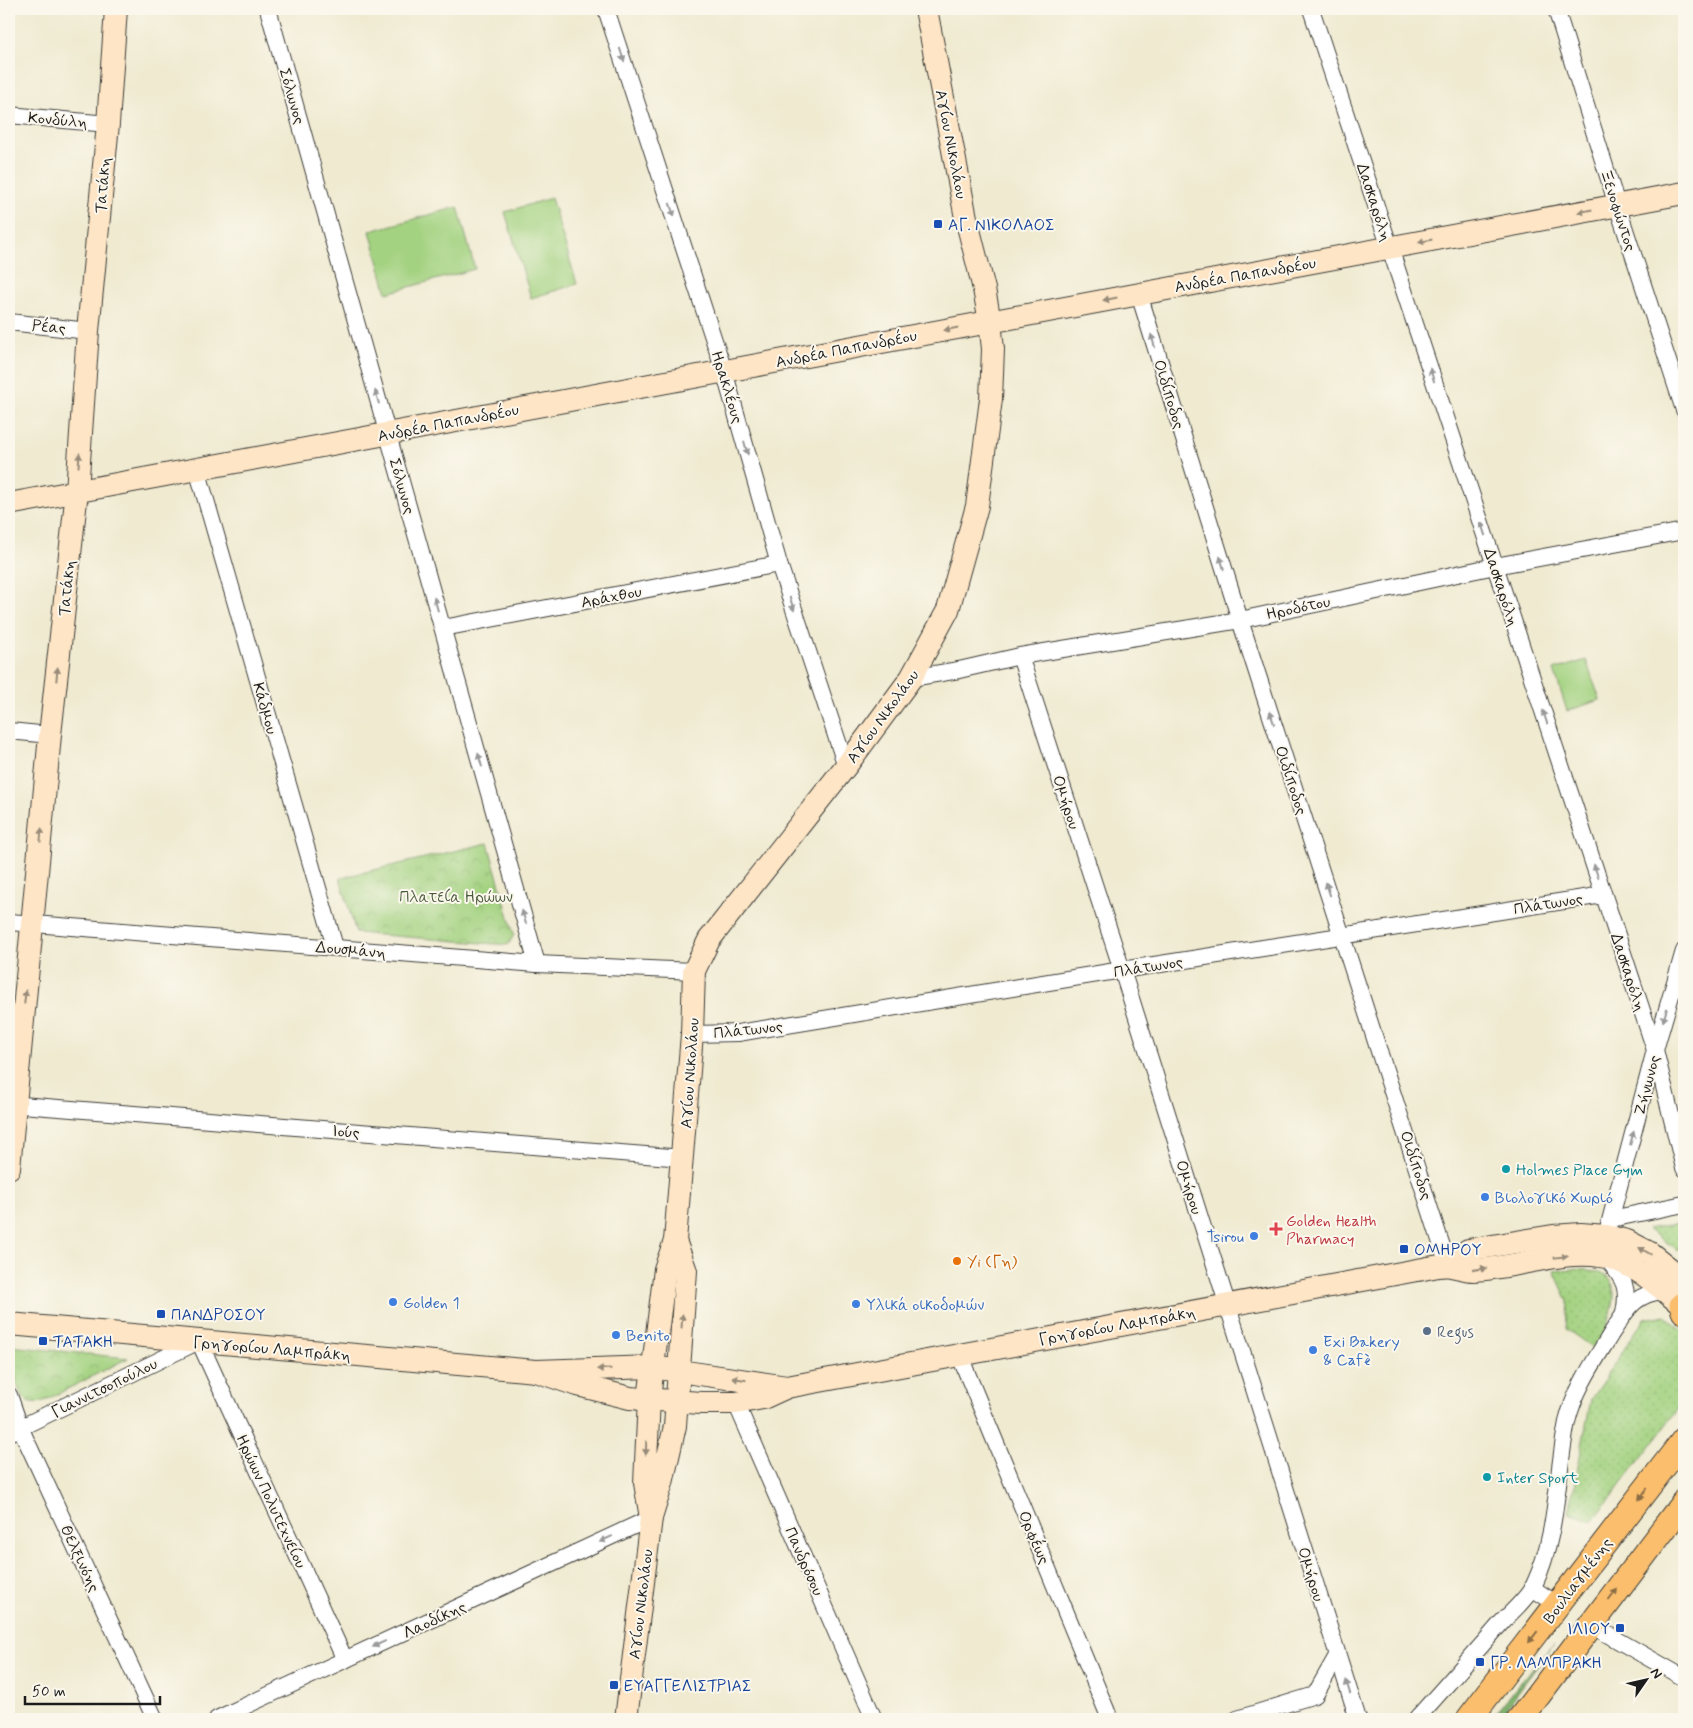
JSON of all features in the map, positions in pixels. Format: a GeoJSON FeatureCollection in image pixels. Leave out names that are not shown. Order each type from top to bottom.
{"type":"FeatureCollection","features":[{"type":"Feature","properties":{"kind":"main road","name":"Βουλιαγμένης"},"geometry":{"type":"LineString","coordinates":[[1469,1719],[1678,1448],[1684,1429]]}},
{"type":"Feature","properties":{"kind":"main road"},"geometry":{"type":"LineString","coordinates":[[1520,1719],[1684,1502]]}},
{"type":"Feature","properties":{"kind":"street","name":"Τατάκη"},"geometry":{"type":"LineString","coordinates":[[9,1168],[12,1104],[77,491],[88,331],[108,124],[116,9]]}},
{"type":"Feature","properties":{"kind":"street","name":"Σόλωνος"},"geometry":{"type":"LineString","coordinates":[[268,9],[537,964]]}},
{"type":"Feature","properties":{"kind":"street","name":"Ηρακλέους"},"geometry":{"type":"LineString","coordinates":[[606,9],[724,371],[779,564],[846,766]]}},
{"type":"Feature","properties":{"kind":"street","name":"Αγίου Νικολάου"},"geometry":{"type":"LineString","coordinates":[[650,1518],[645,1483],[648,1399],[665,1269],[675,1240],[692,1034],[694,971],[709,940],[846,766],[911,678],[948,610],[977,506],[991,400],[993,349],[984,289],[966,218],[926,9]]}},
{"type":"Feature","properties":{"kind":"street","name":"Δασκαρόλη"},"geometry":{"type":"LineString","coordinates":[[1311,9],[1655,1050],[1684,1168]]}},
{"type":"Feature","properties":{"kind":"street","name":"Ξενοφώντος"},"geometry":{"type":"LineString","coordinates":[[1556,9],[1684,410]]}},
{"type":"Feature","properties":{"kind":"street","name":"Κονδύλη"},"geometry":{"type":"LineString","coordinates":[[9,115],[108,124]]}},
{"type":"Feature","properties":{"kind":"street","name":"Ανδρέα Παπανδρέου"},"geometry":{"type":"LineString","coordinates":[[9,504],[1684,193]]}},
{"type":"Feature","properties":{"kind":"street","name":"Οιδίποδος"},"geometry":{"type":"LineString","coordinates":[[1139,294],[1240,620],[1448,1265]]}},
{"type":"Feature","properties":{"kind":"street","name":"Ρέας"},"geometry":{"type":"LineString","coordinates":[[9,322],[88,331]]}},
{"type":"Feature","properties":{"kind":"street","name":"Κάδμου"},"geometry":{"type":"LineString","coordinates":[[197,469],[335,947]]}},
{"type":"Feature","properties":{"kind":"street","name":"Ηροδότου"},"geometry":{"type":"LineString","coordinates":[[911,678],[959,670],[1020,656],[1240,620],[1495,566],[1684,531]]}},
{"type":"Feature","properties":{"kind":"street","name":"Αράχθου"},"geometry":{"type":"LineString","coordinates":[[442,628],[779,564]]}},
{"type":"Feature","properties":{"kind":"street","name":"Ομήρου"},"geometry":{"type":"LineString","coordinates":[[1020,656],[1122,970],[1358,1719]]}},
{"type":"Feature","properties":{"kind":"street"},"geometry":{"type":"LineString","coordinates":[[9,731],[50,736]]}},
{"type":"Feature","properties":{"kind":"street","name":"Πλάτωνος"},"geometry":{"type":"LineString","coordinates":[[692,1034],[738,1033],[1122,970],[1604,895]]}},
{"type":"Feature","properties":{"kind":"street","name":"Δουσμάνη"},"geometry":{"type":"LineString","coordinates":[[9,922],[537,964],[694,971]]}},
{"type":"Feature","properties":{"kind":"street","name":"Ζήνωνος"},"geometry":{"type":"LineString","coordinates":[[1607,1237],[1655,1050],[1684,952]]}},
{"type":"Feature","properties":{"kind":"street","name":"Ιούς"},"geometry":{"type":"LineString","coordinates":[[12,1104],[683,1158]]}},
{"type":"Feature","properties":{"kind":"street","name":"Γρηγορίου Λαμπράκη"},"geometry":{"type":"LineString","coordinates":[[536,1372],[630,1398],[701,1403],[736,1403],[763,1398],[787,1387],[1448,1265],[1472,1270],[1557,1257],[1585,1255],[1607,1237],[1684,1204]]}},
{"type":"Feature","properties":{"kind":"street"},"geometry":{"type":"LineString","coordinates":[[1607,1237],[1626,1286],[1627,1298],[1624,1313]]}},
{"type":"Feature","properties":{"kind":"street","name":"Γρηγορίου Λαμπράκη"},"geometry":{"type":"LineString","coordinates":[[1607,1237],[1627,1241],[1650,1253],[1684,1280]]}},
{"type":"Feature","properties":{"kind":"street","name":"Γρηγορίου Λαμπράκη"},"geometry":{"type":"LineString","coordinates":[[1607,1237],[1620,1261],[1636,1270],[1678,1304]]}},
{"type":"Feature","properties":{"kind":"street","name":"Αγίου Νικολάου"},"geometry":{"type":"LineString","coordinates":[[625,1719],[650,1518],[662,1483],[672,1439],[677,1401],[686,1270],[675,1240]]}},
{"type":"Feature","properties":{"kind":"street"},"geometry":{"type":"LineString","coordinates":[[1416,1719],[1532,1588],[1546,1554],[1568,1422],[1575,1398],[1583,1380],[1624,1313],[1642,1295],[1652,1292],[1678,1304]]}},
{"type":"Feature","properties":{"kind":"street","name":"Γρηγορίου Λαμπράκη"},"geometry":{"type":"LineString","coordinates":[[9,1324],[536,1372],[652,1367],[787,1387]]}},
{"type":"Feature","properties":{"kind":"street","name":"Γιαννιτσοπούλου"},"geometry":{"type":"LineString","coordinates":[[15,1430],[198,1341]]}},
{"type":"Feature","properties":{"kind":"street","name":"Ηρώων Πολυτεχνείου"},"geometry":{"type":"LineString","coordinates":[[198,1341],[345,1660]]}},
{"type":"Feature","properties":{"kind":"street","name":"Ορφέως"},"geometry":{"type":"LineString","coordinates":[[959,1354],[1110,1719]]}},
{"type":"Feature","properties":{"kind":"street","name":"Θελξινόης"},"geometry":{"type":"LineString","coordinates":[[9,1395],[15,1430],[155,1719]]}},
{"type":"Feature","properties":{"kind":"street","name":"Πανδρόσου"},"geometry":{"type":"LineString","coordinates":[[736,1403],[874,1719]]}},
{"type":"Feature","properties":{"kind":"street","name":"Λαοδίκης"},"geometry":{"type":"LineString","coordinates":[[217,1719],[650,1518]]}},
{"type":"Feature","properties":{"kind":"street"},"geometry":{"type":"LineString","coordinates":[[1532,1588],[1558,1605]]}},
{"type":"Feature","properties":{"kind":"street"},"geometry":{"type":"LineString","coordinates":[[1591,1625],[1684,1678]]}},
{"type":"Feature","properties":{"kind":"street"},"geometry":{"type":"LineString","coordinates":[[1237,1719],[1315,1695],[1338,1656]]}},
{"type":"Feature","properties":{"kind":"green space"},"geometry":{"type":"Polygon","coordinates":[[[551,198],[577,284],[531,298],[505,212],[551,198]]]}},
{"type":"Feature","properties":{"kind":"green space"},"geometry":{"type":"Polygon","coordinates":[[[458,207],[475,269],[387,293],[370,231],[458,207]]]}},
{"type":"Feature","properties":{"kind":"green space"},"geometry":{"type":"Polygon","coordinates":[[[1586,660],[1600,700],[1567,711],[1554,670],[1586,660]]]}},
{"type":"Feature","properties":{"kind":"green space","name":"Πλατεία Ηρώων"},"geometry":{"type":"Polygon","coordinates":[[[488,843],[514,935],[508,945],[356,933],[340,878],[488,843]]]}},
{"type":"Feature","properties":{"kind":"green space"},"geometry":{"type":"Polygon","coordinates":[[[1684,1222],[1684,1254],[1647,1229],[1684,1222]]]}},
{"type":"Feature","properties":{"kind":"green space"},"geometry":{"type":"Polygon","coordinates":[[[1573,1269],[1601,1272],[1611,1281],[1614,1289],[1612,1310],[1596,1350],[1566,1329],[1568,1301],[1554,1271],[1573,1269]]]}},
{"type":"Feature","properties":{"kind":"green space"},"geometry":{"type":"Polygon","coordinates":[[[1665,1315],[1684,1333],[1684,1396],[1675,1414],[1593,1521],[1569,1513],[1591,1399],[1644,1319],[1665,1315]]]}},
{"type":"Feature","properties":{"kind":"green space"},"geometry":{"type":"Polygon","coordinates":[[[9,1346],[128,1358],[42,1402],[35,1403],[29,1402],[20,1392],[9,1346]]]}},
{"type":"Feature","properties":{"kind":"green space"},"geometry":{"type":"Polygon","coordinates":[[[1553,1645],[1498,1719],[1489,1719],[1553,1645]]]}},
{"type":"Feature","properties":{"kind":"place","name":"ΑΓ. ΝΙΚΟΛΑΟΣ"},"geometry":{"type":"Point","coordinates":[938,224]}},
{"type":"Feature","properties":{"kind":"place","name":"Holmes Place Gym"},"geometry":{"type":"Point","coordinates":[1506,1169]}},
{"type":"Feature","properties":{"kind":"place","name":"Βιολογικό Χωριό"},"geometry":{"type":"Point","coordinates":[1485,1197]}},
{"type":"Feature","properties":{"kind":"place","name":"Golden Health Pharmacy"},"geometry":{"type":"Point","coordinates":[1276,1229]}},
{"type":"Feature","properties":{"kind":"place","name":"Tsirou"},"geometry":{"type":"Point","coordinates":[1254,1236]}},
{"type":"Feature","properties":{"kind":"place","name":"ΟΜΗΡΟΥ"},"geometry":{"type":"Point","coordinates":[1404,1249]}},
{"type":"Feature","properties":{"kind":"place","name":"Yi (Γη)"},"geometry":{"type":"Point","coordinates":[957,1261]}},
{"type":"Feature","properties":{"kind":"place","name":"Golden 1"},"geometry":{"type":"Point","coordinates":[393,1302]}},
{"type":"Feature","properties":{"kind":"place","name":"Υλικά οικοδομών"},"geometry":{"type":"Point","coordinates":[856,1304]}},
{"type":"Feature","properties":{"kind":"place","name":"ΠΑΝΔΡΟΣΟΥ"},"geometry":{"type":"Point","coordinates":[161,1314]}},
{"type":"Feature","properties":{"kind":"place","name":"Regus"},"geometry":{"type":"Point","coordinates":[1427,1331]}},
{"type":"Feature","properties":{"kind":"place","name":"Benito"},"geometry":{"type":"Point","coordinates":[616,1335]}},
{"type":"Feature","properties":{"kind":"place","name":"ΤΑΤΑΚΗ"},"geometry":{"type":"Point","coordinates":[43,1341]}},
{"type":"Feature","properties":{"kind":"place","name":"Exi Bakery & Cafè"},"geometry":{"type":"Point","coordinates":[1313,1350]}},
{"type":"Feature","properties":{"kind":"place","name":"Inter Sport"},"geometry":{"type":"Point","coordinates":[1487,1477]}},
{"type":"Feature","properties":{"kind":"place","name":"ΙΛΙΟΥ"},"geometry":{"type":"Point","coordinates":[1620,1628]}},
{"type":"Feature","properties":{"kind":"place","name":"ΓΡ. ΛΑΜΠΡΑΚΗ"},"geometry":{"type":"Point","coordinates":[1480,1662]}},
{"type":"Feature","properties":{"kind":"place","name":"ΕΥΑΓΓΕΛΙΣΤΡΙΑΣ"},"geometry":{"type":"Point","coordinates":[614,1685]}}]}
